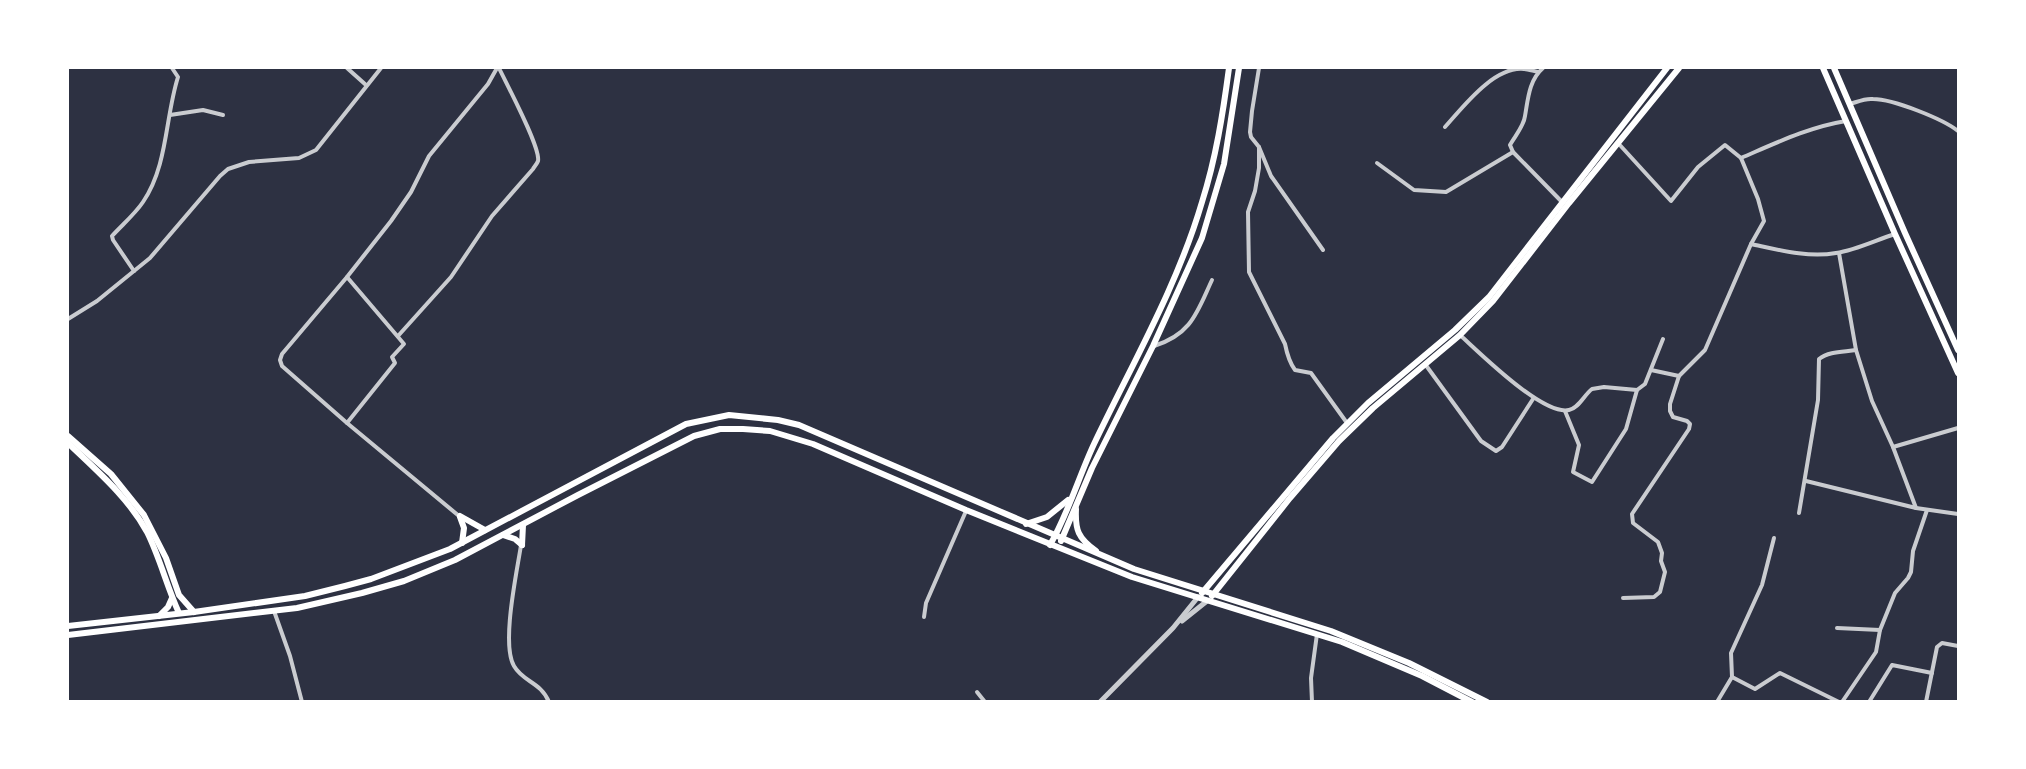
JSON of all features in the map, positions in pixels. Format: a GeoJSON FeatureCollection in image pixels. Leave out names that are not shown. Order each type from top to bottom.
{"type":"FeatureCollection","features":[{"type":"Feature","properties":{"kind":"main road"},"geometry":{"type":"LineString","coordinates":[[1050,544],[1058,537],[1098,437],[1158,313],[1190,237],[1212,166],[1225,102],[1229,68]]}},
{"type":"Feature","properties":{"kind":"main road"},"geometry":{"type":"LineString","coordinates":[[1026,524],[1047,517],[1074,499],[1154,346],[1198,246],[1214,200],[1230,132],[1239,68]]}},
{"type":"Feature","properties":{"kind":"main road"},"geometry":{"type":"LineString","coordinates":[[1198,597],[1347,423],[1473,314],[1489,297],[1667,68]]}},
{"type":"Feature","properties":{"kind":"main road"},"geometry":{"type":"LineString","coordinates":[[1207,601],[1339,441],[1373,408],[1460,335],[1493,301],[1679,68]]}},
{"type":"Feature","properties":{"kind":"main road"},"geometry":{"type":"LineString","coordinates":[[1823,68],[1895,234],[1959,373]]}},
{"type":"Feature","properties":{"kind":"main road"},"geometry":{"type":"LineString","coordinates":[[1834,68],[1905,233],[1959,350]]}},
{"type":"Feature","properties":{"kind":"main road"},"geometry":{"type":"LineString","coordinates":[[70,626],[194,612],[305,596],[345,586],[450,549],[686,424],[729,415],[777,420],[799,425],[1134,569],[1331,631],[1409,663],[1487,702]]}},
{"type":"Feature","properties":{"kind":"main road"},"geometry":{"type":"LineString","coordinates":[[68,635],[297,608],[362,593],[438,569],[694,436],[720,429],[770,431],[841,455],[966,510],[1132,577],[1342,642],[1422,676],[1472,702]]}},
{"type":"Feature","properties":{"kind":"main road"},"geometry":{"type":"LineString","coordinates":[[68,436],[111,474],[144,515],[166,558],[178,595],[194,612]]}},
{"type":"Feature","properties":{"kind":"main road"},"geometry":{"type":"LineString","coordinates":[[68,443],[128,504],[146,530],[179,613]]}},
{"type":"Feature","properties":{"kind":"main road"},"geometry":{"type":"LineString","coordinates":[[1074,499],[1075,524],[1078,533],[1101,555]]}},
{"type":"Feature","properties":{"kind":"main road"},"geometry":{"type":"LineString","coordinates":[[460,516],[485,530]]}},
{"type":"Feature","properties":{"kind":"main road"},"geometry":{"type":"LineString","coordinates":[[460,516],[464,528],[462,543]]}},
{"type":"Feature","properties":{"kind":"main road"},"geometry":{"type":"LineString","coordinates":[[522,545],[523,525]]}},
{"type":"Feature","properties":{"kind":"main road"},"geometry":{"type":"LineString","coordinates":[[503,535],[515,539],[522,545]]}},
{"type":"Feature","properties":{"kind":"main road"},"geometry":{"type":"LineString","coordinates":[[1058,537],[1059,547]]}},
{"type":"Feature","properties":{"kind":"main road"},"geometry":{"type":"LineString","coordinates":[[159,616],[168,607],[172,598]]}},
{"type":"Feature","properties":{"kind":"street"},"geometry":{"type":"LineString","coordinates":[[134,271],[112,236],[143,203],[163,153],[178,77],[172,68]]}},
{"type":"Feature","properties":{"kind":"street"},"geometry":{"type":"LineString","coordinates":[[347,68],[366,86]]}},
{"type":"Feature","properties":{"kind":"street"},"geometry":{"type":"LineString","coordinates":[[68,319],[97,302],[150,258],[228,169],[249,162],[299,158],[316,150],[381,68]]}},
{"type":"Feature","properties":{"kind":"street"},"geometry":{"type":"LineString","coordinates":[[460,516],[347,423],[282,366],[280,360],[282,354],[391,221],[411,192],[429,156],[488,84],[498,68]]}},
{"type":"Feature","properties":{"kind":"street"},"geometry":{"type":"LineString","coordinates":[[398,336],[451,277],[492,216],[538,161],[524,121],[498,68]]}},
{"type":"Feature","properties":{"kind":"street"},"geometry":{"type":"LineString","coordinates":[[1259,68],[1250,132],[1271,176],[1323,250]]}},
{"type":"Feature","properties":{"kind":"street"},"geometry":{"type":"LineString","coordinates":[[1445,127],[1493,78],[1507,71],[1522,68],[1538,72]]}},
{"type":"Feature","properties":{"kind":"street"},"geometry":{"type":"LineString","coordinates":[[1542,68],[1529,91],[1523,123],[1510,145],[1513,152],[1562,202]]}},
{"type":"Feature","properties":{"kind":"street"},"geometry":{"type":"LineString","coordinates":[[1850,104],[1869,98],[1891,102],[1949,124],[1959,131]]}},
{"type":"Feature","properties":{"kind":"street"},"geometry":{"type":"LineString","coordinates":[[170,115],[203,110],[223,115]]}},
{"type":"Feature","properties":{"kind":"street"},"geometry":{"type":"LineString","coordinates":[[1741,158],[1801,132],[1826,124],[1846,121]]}},
{"type":"Feature","properties":{"kind":"street"},"geometry":{"type":"LineString","coordinates":[[1617,143],[1671,201],[1698,167],[1725,146],[1741,158],[1758,198],[1764,222],[1751,244],[1705,350],[1679,376],[1670,411],[1673,417],[1687,421],[1690,424],[1689,429],[1632,514],[1631,519],[1635,526],[1658,542],[1662,553],[1661,561],[1665,572],[1660,592],[1654,597],[1623,598]]}},
{"type":"Feature","properties":{"kind":"street"},"geometry":{"type":"LineString","coordinates":[[1259,147],[1259,168],[1248,212],[1249,272],[1285,344],[1292,366],[1295,370],[1311,373],[1347,423]]}},
{"type":"Feature","properties":{"kind":"street"},"geometry":{"type":"LineString","coordinates":[[1377,163],[1414,190],[1446,192],[1513,152]]}},
{"type":"Feature","properties":{"kind":"street"},"geometry":{"type":"LineString","coordinates":[[1751,244],[1789,252],[1827,254],[1839,253],[1895,234]]}},
{"type":"Feature","properties":{"kind":"street"},"geometry":{"type":"LineString","coordinates":[[1839,253],[1856,350],[1872,401],[1893,447],[1916,508]]}},
{"type":"Feature","properties":{"kind":"street"},"geometry":{"type":"LineString","coordinates":[[347,277],[404,344],[393,357],[395,363],[347,423]]}},
{"type":"Feature","properties":{"kind":"street"},"geometry":{"type":"LineString","coordinates":[[1154,346],[1175,338],[1188,327],[1212,280]]}},
{"type":"Feature","properties":{"kind":"street"},"geometry":{"type":"LineString","coordinates":[[1460,335],[1533,399],[1565,411],[1572,410],[1578,405],[1592,388],[1637,390]]}},
{"type":"Feature","properties":{"kind":"street"},"geometry":{"type":"LineString","coordinates":[[1565,411],[1579,444],[1572,472],[1592,482],[1626,429],[1637,390],[1645,384],[1662,339]]}},
{"type":"Feature","properties":{"kind":"street"},"geometry":{"type":"LineString","coordinates":[[1799,513],[1818,400],[1819,359],[1831,353],[1856,350]]}},
{"type":"Feature","properties":{"kind":"street"},"geometry":{"type":"LineString","coordinates":[[1425,364],[1481,441],[1496,451],[1502,447],[1533,399]]}},
{"type":"Feature","properties":{"kind":"street"},"geometry":{"type":"LineString","coordinates":[[1651,370],[1679,376]]}},
{"type":"Feature","properties":{"kind":"street"},"geometry":{"type":"LineString","coordinates":[[1893,447],[1959,428]]}},
{"type":"Feature","properties":{"kind":"street"},"geometry":{"type":"LineString","coordinates":[[1806,481],[1916,508],[1959,514]]}},
{"type":"Feature","properties":{"kind":"street"},"geometry":{"type":"LineString","coordinates":[[924,617],[926,603],[966,510]]}},
{"type":"Feature","properties":{"kind":"street"},"geometry":{"type":"LineString","coordinates":[[1732,677],[1755,689],[1780,673],[1840,702],[1876,652],[1880,630],[1895,593],[1911,572],[1913,551],[1927,510]]}},
{"type":"Feature","properties":{"kind":"street"},"geometry":{"type":"LineString","coordinates":[[1718,702],[1732,677],[1731,653],[1762,585],[1774,538]]}},
{"type":"Feature","properties":{"kind":"street"},"geometry":{"type":"LineString","coordinates":[[522,545],[513,596],[509,652],[515,668],[522,676],[540,687],[549,702]]}},
{"type":"Feature","properties":{"kind":"street"},"geometry":{"type":"LineString","coordinates":[[1100,702],[1173,628],[1198,597]]}},
{"type":"Feature","properties":{"kind":"street"},"geometry":{"type":"LineString","coordinates":[[1173,628],[1207,601]]}},
{"type":"Feature","properties":{"kind":"street"},"geometry":{"type":"LineString","coordinates":[[274,610],[290,656],[302,702]]}},
{"type":"Feature","properties":{"kind":"street"},"geometry":{"type":"LineString","coordinates":[[1837,628],[1880,630]]}},
{"type":"Feature","properties":{"kind":"street"},"geometry":{"type":"LineString","coordinates":[[1312,702],[1311,678],[1317,633]]}},
{"type":"Feature","properties":{"kind":"street"},"geometry":{"type":"LineString","coordinates":[[1926,702],[1938,645],[1942,643],[1959,646]]}},
{"type":"Feature","properties":{"kind":"street"},"geometry":{"type":"LineString","coordinates":[[1869,702],[1892,664],[1932,673]]}},
{"type":"Feature","properties":{"kind":"street"},"geometry":{"type":"LineString","coordinates":[[977,692],[985,702]]}}]}
